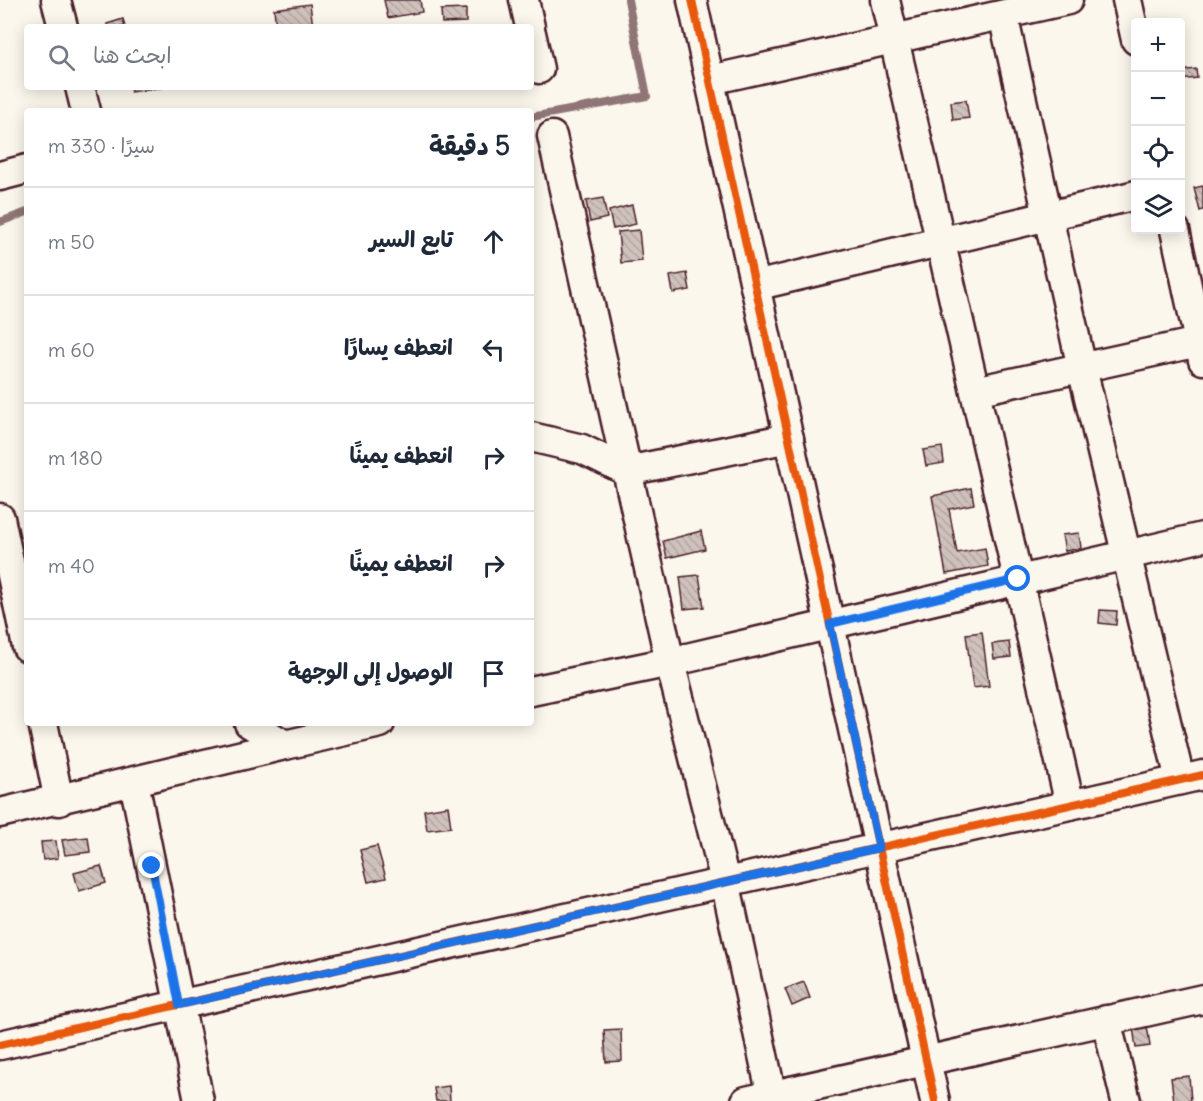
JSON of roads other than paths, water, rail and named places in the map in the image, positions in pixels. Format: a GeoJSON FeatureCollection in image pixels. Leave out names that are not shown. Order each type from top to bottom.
{"type":"FeatureCollection","features":[{"type":"Feature","properties":{"kind":"street"},"geometry":{"type":"LineString","coordinates":[[57,0],[62,24]]}},
{"type":"Feature","properties":{"kind":"street"},"geometry":{"type":"LineString","coordinates":[[524,0],[529,24]]}},
{"type":"Feature","properties":{"kind":"street"},"geometry":{"type":"LineString","coordinates":[[692,0],[935,1101]]}},
{"type":"Feature","properties":{"kind":"street"},"geometry":{"type":"LineString","coordinates":[[885,0],[1070,805]]}},
{"type":"Feature","properties":{"kind":"street"},"geometry":{"type":"LineString","coordinates":[[710,80],[1068,0]]}},
{"type":"Feature","properties":{"kind":"street"},"geometry":{"type":"LineString","coordinates":[[1127,0],[1131,18]]}},
{"type":"Feature","properties":{"kind":"street"},"geometry":{"type":"LineString","coordinates":[[0,1045],[1192,778],[1126,554],[1003,15]]}},
{"type":"Feature","properties":{"kind":"street"},"geometry":{"type":"LineString","coordinates":[[534,46],[539,69]]}},
{"type":"Feature","properties":{"kind":"street"},"geometry":{"type":"LineString","coordinates":[[81,90],[85,108]]}},
{"type":"Feature","properties":{"kind":"street"},"geometry":{"type":"LineString","coordinates":[[552,136],[670,662],[725,881],[764,1099],[1203,999]]}},
{"type":"Feature","properties":{"kind":"street"},"geometry":{"type":"LineString","coordinates":[[0,176],[24,170]]}},
{"type":"Feature","properties":{"kind":"street"},"geometry":{"type":"LineString","coordinates":[[755,286],[1131,196]]}},
{"type":"Feature","properties":{"kind":"street"},"geometry":{"type":"LineString","coordinates":[[975,392],[1082,368],[1202,348],[1176,234]]}},
{"type":"Feature","properties":{"kind":"street"},"geometry":{"type":"LineString","coordinates":[[534,438],[582,449],[627,471],[789,438]]}},
{"type":"Feature","properties":{"kind":"street"},"geometry":{"type":"LineString","coordinates":[[0,518],[15,607],[24,637]]}},
{"type":"Feature","properties":{"kind":"street"},"geometry":{"type":"LineString","coordinates":[[534,690],[670,662],[1203,537]]}},
{"type":"Feature","properties":{"kind":"street"},"geometry":{"type":"LineString","coordinates":[[44,726],[58,801]]}},
{"type":"Feature","properties":{"kind":"street"},"geometry":{"type":"LineString","coordinates":[[254,726],[285,745]]}},
{"type":"Feature","properties":{"kind":"street"},"geometry":{"type":"LineString","coordinates":[[0,813],[367,726]]}},
{"type":"Feature","properties":{"kind":"street"},"geometry":{"type":"LineString","coordinates":[[134,782],[199,1101]]}},
{"type":"Feature","properties":{"kind":"street"},"geometry":{"type":"LineString","coordinates":[[1106,1020],[1126,1101]]}},
{"type":"Feature","properties":{"kind":"waterway"},"geometry":{"type":"LineString","coordinates":[[534,116],[647,96],[628,0]]}},
{"type":"Feature","properties":{"kind":"waterway"},"geometry":{"type":"LineString","coordinates":[[0,222],[24,213]]}}]}
